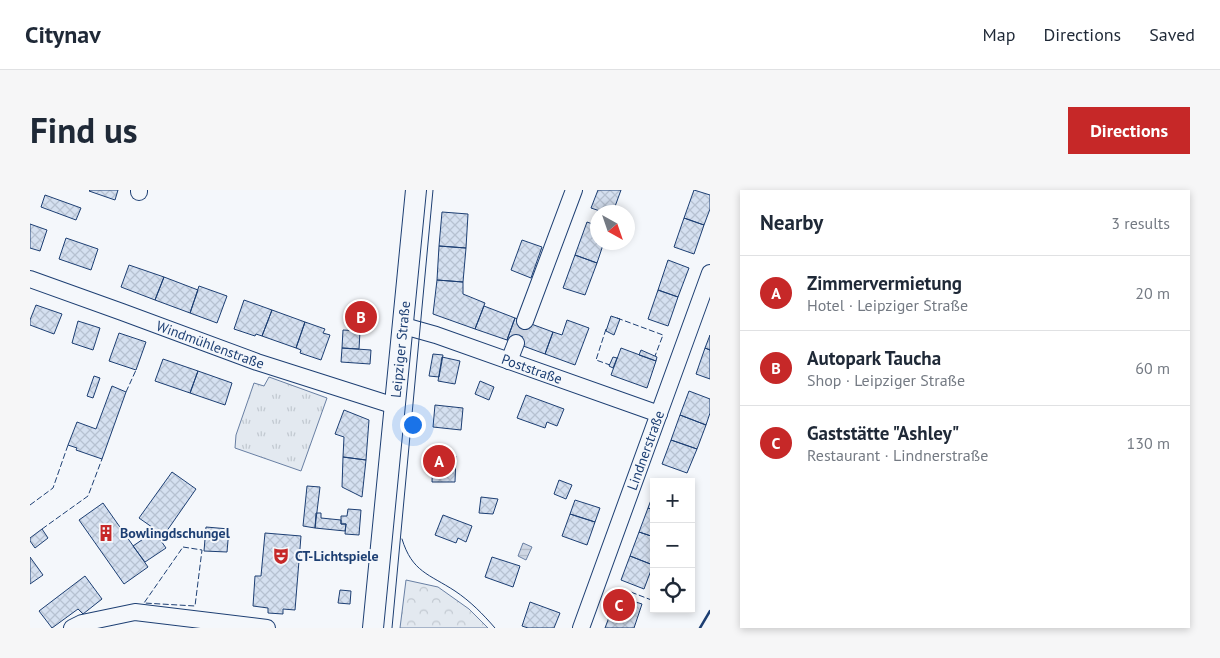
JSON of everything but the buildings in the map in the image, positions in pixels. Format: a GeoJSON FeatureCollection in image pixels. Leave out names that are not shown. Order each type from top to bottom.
{"type":"FeatureCollection","features":[{"type":"Feature","properties":{"kind":"main road","name":"Leipziger Straße"},"geometry":{"type":"LineString","coordinates":[[373,628],[416,190]]}},
{"type":"Feature","properties":{"kind":"street"},"geometry":{"type":"LineString","coordinates":[[525,321],[574,190]]}},
{"type":"Feature","properties":{"kind":"street","name":"Lindnerstraße"},"geometry":{"type":"LineString","coordinates":[[581,628],[710,272]]}},
{"type":"Feature","properties":{"kind":"street","name":"Windmühlenstraße"},"geometry":{"type":"LineString","coordinates":[[30,279],[257,362],[395,406]]}},
{"type":"Feature","properties":{"kind":"street","name":"Poststraße"},"geometry":{"type":"LineString","coordinates":[[404,326],[436,334],[659,414]]}},
{"type":"Feature","properties":{"kind":"street"},"geometry":{"type":"LineString","coordinates":[[509,361],[516,343]]}},
{"type":"Feature","properties":{"kind":"street"},"geometry":{"type":"LineString","coordinates":[[72,628],[82,623],[135,612],[267,628]]}},
{"type":"Feature","properties":{"kind":"green space"},"geometry":{"type":"Polygon","coordinates":[[[269,377],[327,398],[301,471],[235,448],[236,435],[254,383],[264,386],[269,377]]]}},
{"type":"Feature","properties":{"kind":"green space"},"geometry":{"type":"Polygon","coordinates":[[[406,580],[438,587],[469,609],[488,628],[400,628],[406,580]]]}},
{"type":"Feature","properties":{"kind":"shaded area"},"geometry":{"type":"Polygon","coordinates":[[[523,543],[532,547],[526,560],[518,556],[523,543]]]}},
{"type":"Feature","properties":{"kind":"tunnel"},"geometry":{"type":"LineString","coordinates":[[516,343],[525,321]]}},
{"type":"Feature","properties":{"kind":"tram line"},"geometry":{"type":"LineString","coordinates":[[392,628],[433,190]]}},
{"type":"Feature","properties":{"kind":"tram line"},"geometry":{"type":"LineString","coordinates":[[402,539],[411,559],[422,571],[466,599],[495,628]]}},
{"type":"Feature","properties":{"kind":"fence"},"geometry":{"type":"LineString","coordinates":[[617,318],[663,335],[655,356]]}},
{"type":"Feature","properties":{"kind":"fence"},"geometry":{"type":"LineString","coordinates":[[606,329],[596,360],[610,365]]}},
{"type":"Feature","properties":{"kind":"fence"},"geometry":{"type":"LineString","coordinates":[[126,392],[136,370]]}},
{"type":"Feature","properties":{"kind":"fence"},"geometry":{"type":"LineString","coordinates":[[30,505],[53,488],[68,445]]}},
{"type":"Feature","properties":{"kind":"fence"},"geometry":{"type":"LineString","coordinates":[[42,529],[88,496],[102,459]]}},
{"type":"Feature","properties":{"kind":"fence"},"geometry":{"type":"LineString","coordinates":[[183,547],[202,550],[195,606],[144,603],[183,547]]}},
{"type":"Feature","properties":{"kind":"fence"},"geometry":{"type":"LineString","coordinates":[[620,597],[623,589],[650,599]]}},
{"type":"Feature","properties":{"kind":"wall"},"geometry":{"type":"LineString","coordinates":[[700,628],[710,611]]}},
{"type":"Feature","properties":{"kind":"place","name":"Autopark Taucha"},"geometry":{"type":"Point","coordinates":[361,317]}},
{"type":"Feature","properties":{"kind":"place","name":"Zimmervermietung"},"geometry":{"type":"Point","coordinates":[439,461]}},
{"type":"Feature","properties":{"kind":"place","name":"Bowlingdschungel"},"geometry":{"type":"Point","coordinates":[106,533]}},
{"type":"Feature","properties":{"kind":"place","name":"CT-Lichtspiele"},"geometry":{"type":"Point","coordinates":[281,556]}},
{"type":"Feature","properties":{"kind":"place","name":"Gaststätte \"Ashley\""},"geometry":{"type":"Point","coordinates":[619,605]}}]}
